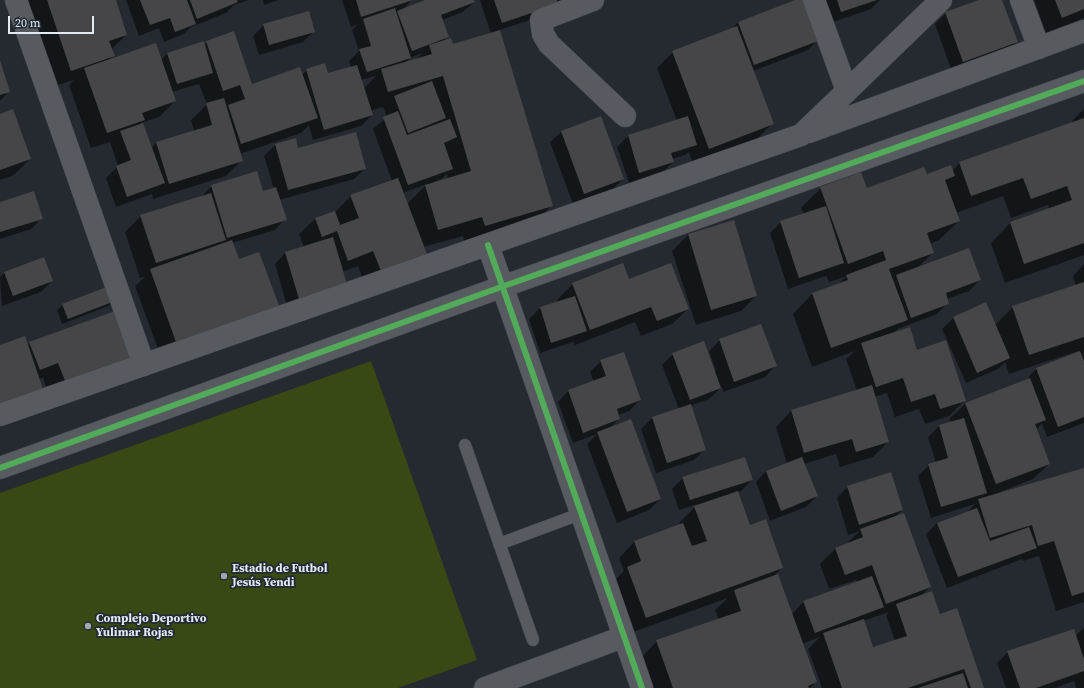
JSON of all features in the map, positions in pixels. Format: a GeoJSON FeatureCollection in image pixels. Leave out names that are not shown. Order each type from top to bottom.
{"type":"FeatureCollection","features":[{"type":"Feature","properties":{"kind":"street"},"geometry":{"type":"LineString","coordinates":[[16,0],[144,365]]}},
{"type":"Feature","properties":{"kind":"street"},"geometry":{"type":"LineString","coordinates":[[593,0],[541,20],[543,34],[549,44],[625,116]]}},
{"type":"Feature","properties":{"kind":"street"},"geometry":{"type":"LineString","coordinates":[[814,0],[847,91]]}},
{"type":"Feature","properties":{"kind":"street"},"geometry":{"type":"LineString","coordinates":[[801,135],[941,0]]}},
{"type":"Feature","properties":{"kind":"street"},"geometry":{"type":"LineString","coordinates":[[1021,0],[1039,48]]}},
{"type":"Feature","properties":{"kind":"street"},"geometry":{"type":"LineString","coordinates":[[0,415],[801,135],[1084,31]]}},
{"type":"Feature","properties":{"kind":"street"},"geometry":{"type":"LineString","coordinates":[[0,468],[504,286],[1084,81]]}},
{"type":"Feature","properties":{"kind":"street"},"geometry":{"type":"LineString","coordinates":[[488,245],[504,286],[580,514],[642,688]]}},
{"type":"Feature","properties":{"kind":"street"},"geometry":{"type":"LineString","coordinates":[[485,688],[623,637]]}},
{"type":"Feature","properties":{"kind":"lane"},"geometry":{"type":"LineString","coordinates":[[465,445],[533,640]]}},
{"type":"Feature","properties":{"kind":"lane"},"geometry":{"type":"LineString","coordinates":[[500,544],[580,514]]}},
{"type":"Feature","properties":{"kind":"green space","name":"Estadio de Futbol Jesús Yendi"},"geometry":{"type":"Polygon","coordinates":[[[371,361],[477,660],[398,688],[0,688],[0,493],[371,361]]]}},
{"type":"Feature","properties":{"kind":"building"},"geometry":{"type":"Polygon","coordinates":[[[47,0],[116,0],[127,35],[109,41],[115,56],[71,71],[47,0]]]}},
{"type":"Feature","properties":{"kind":"building"},"geometry":{"type":"Polygon","coordinates":[[[140,0],[187,0],[196,24],[175,32],[170,18],[150,25],[140,0]]]}},
{"type":"Feature","properties":{"kind":"building"},"geometry":{"type":"Polygon","coordinates":[[[190,0],[237,0],[238,2],[197,19],[190,0]]]}},
{"type":"Feature","properties":{"kind":"building"},"geometry":{"type":"Polygon","coordinates":[[[356,0],[413,0],[361,17],[356,0]]]}},
{"type":"Feature","properties":{"kind":"building"},"geometry":{"type":"Polygon","coordinates":[[[425,0],[474,0],[475,2],[441,15],[449,37],[412,51],[397,11],[425,0]]]}},
{"type":"Feature","properties":{"kind":"building"},"geometry":{"type":"Polygon","coordinates":[[[494,0],[557,0],[558,4],[502,23],[494,0]]]}},
{"type":"Feature","properties":{"kind":"building"},"geometry":{"type":"Polygon","coordinates":[[[795,0],[806,0],[821,40],[754,65],[738,22],[795,0]]]}},
{"type":"Feature","properties":{"kind":"building"},"geometry":{"type":"Polygon","coordinates":[[[837,0],[877,0],[841,12],[837,0]]]}},
{"type":"Feature","properties":{"kind":"building"},"geometry":{"type":"Polygon","coordinates":[[[979,0],[1002,0],[1018,42],[963,62],[945,12],[979,0]]]}},
{"type":"Feature","properties":{"kind":"building"},"geometry":{"type":"Polygon","coordinates":[[[1055,0],[1084,0],[1084,9],[1062,18],[1055,0]]]}},
{"type":"Feature","properties":{"kind":"building"},"geometry":{"type":"Polygon","coordinates":[[[395,8],[411,58],[367,72],[359,49],[371,46],[363,19],[395,8]]]}},
{"type":"Feature","properties":{"kind":"building"},"geometry":{"type":"Polygon","coordinates":[[[309,11],[315,32],[269,45],[263,24],[309,11]]]}},
{"type":"Feature","properties":{"kind":"building"},"geometry":{"type":"Polygon","coordinates":[[[737,26],[774,124],[709,149],[672,51],[737,26]]]}},
{"type":"Feature","properties":{"kind":"building"},"geometry":{"type":"Polygon","coordinates":[[[500,30],[553,206],[485,226],[482,217],[438,230],[425,185],[471,171],[443,76],[388,92],[381,69],[432,54],[429,45],[451,38],[453,44],[500,30]]]}},
{"type":"Feature","properties":{"kind":"building"},"geometry":{"type":"Polygon","coordinates":[[[234,31],[252,84],[300,67],[318,118],[241,144],[228,105],[245,99],[240,85],[223,91],[206,41],[234,31]]]}},
{"type":"Feature","properties":{"kind":"building"},"geometry":{"type":"Polygon","coordinates":[[[204,41],[213,73],[177,84],[167,53],[204,41]]]}},
{"type":"Feature","properties":{"kind":"building"},"geometry":{"type":"Polygon","coordinates":[[[156,43],[176,101],[142,113],[145,120],[107,133],[84,68],[156,43]]]}},
{"type":"Feature","properties":{"kind":"building"},"geometry":{"type":"Polygon","coordinates":[[[0,60],[10,92],[0,95],[0,60]]]}},
{"type":"Feature","properties":{"kind":"building"},"geometry":{"type":"Polygon","coordinates":[[[325,63],[328,73],[357,65],[373,115],[324,130],[306,69],[325,63]]]}},
{"type":"Feature","properties":{"kind":"building"},"geometry":{"type":"Polygon","coordinates":[[[432,81],[446,118],[408,133],[394,96],[432,81]]]}},
{"type":"Feature","properties":{"kind":"building"},"geometry":{"type":"Polygon","coordinates":[[[224,98],[243,161],[169,184],[156,142],[212,125],[206,103],[224,98]]]}},
{"type":"Feature","properties":{"kind":"building"},"geometry":{"type":"Polygon","coordinates":[[[13,109],[31,159],[0,170],[0,114],[13,109]]]}},
{"type":"Feature","properties":{"kind":"building"},"geometry":{"type":"Polygon","coordinates":[[[398,111],[407,135],[450,119],[457,137],[444,143],[453,169],[408,185],[383,117],[398,111]]]}},
{"type":"Feature","properties":{"kind":"building"},"geometry":{"type":"Polygon","coordinates":[[[601,116],[624,179],[584,194],[561,131],[601,116]]]}},
{"type":"Feature","properties":{"kind":"building"},"geometry":{"type":"Polygon","coordinates":[[[688,116],[697,145],[671,153],[674,162],[639,173],[628,135],[688,116]]]}},
{"type":"Feature","properties":{"kind":"building"},"geometry":{"type":"Polygon","coordinates":[[[1084,118],[1084,243],[1024,264],[1010,222],[1072,200],[1067,186],[1031,199],[1023,178],[971,196],[959,162],[1084,118]]]}},
{"type":"Feature","properties":{"kind":"building"},"geometry":{"type":"Polygon","coordinates":[[[143,123],[165,183],[127,197],[116,166],[131,160],[120,131],[143,123]]]}},
{"type":"Feature","properties":{"kind":"building"},"geometry":{"type":"Polygon","coordinates":[[[356,132],[366,169],[288,190],[275,144],[296,138],[298,148],[356,132]]]}},
{"type":"Feature","properties":{"kind":"building"},"geometry":{"type":"Polygon","coordinates":[[[951,165],[955,176],[945,180],[960,221],[927,233],[934,253],[889,269],[908,320],[831,348],[812,293],[848,280],[846,275],[886,260],[883,251],[848,264],[820,187],[861,172],[867,188],[924,167],[927,174],[951,165]]]}},
{"type":"Feature","properties":{"kind":"building"},"geometry":{"type":"Polygon","coordinates":[[[257,171],[263,191],[276,187],[287,220],[227,238],[211,185],[257,171]]]}},
{"type":"Feature","properties":{"kind":"building"},"geometry":{"type":"Polygon","coordinates":[[[398,178],[427,254],[381,271],[373,251],[348,261],[337,231],[322,237],[315,218],[335,211],[340,225],[359,218],[350,195],[398,178]]]}},
{"type":"Feature","properties":{"kind":"building"},"geometry":{"type":"Polygon","coordinates":[[[34,191],[43,219],[0,232],[0,202],[34,191]]]}},
{"type":"Feature","properties":{"kind":"building"},"geometry":{"type":"Polygon","coordinates":[[[211,193],[226,240],[156,263],[140,215],[211,193]]]}},
{"type":"Feature","properties":{"kind":"building"},"geometry":{"type":"Polygon","coordinates":[[[826,206],[844,263],[799,278],[780,221],[826,206]]]}},
{"type":"Feature","properties":{"kind":"building"},"geometry":{"type":"Polygon","coordinates":[[[734,220],[757,296],[711,310],[688,234],[734,220]]]}},
{"type":"Feature","properties":{"kind":"building"},"geometry":{"type":"Polygon","coordinates":[[[333,237],[347,284],[299,299],[285,252],[333,237]]]}},
{"type":"Feature","properties":{"kind":"building"},"geometry":{"type":"Polygon","coordinates":[[[232,240],[239,259],[259,252],[280,308],[177,345],[150,269],[232,240]]]}},
{"type":"Feature","properties":{"kind":"building"},"geometry":{"type":"Polygon","coordinates":[[[969,248],[981,280],[946,293],[949,304],[911,318],[896,275],[969,248]]]}},
{"type":"Feature","properties":{"kind":"building"},"geometry":{"type":"Polygon","coordinates":[[[44,257],[53,281],[13,296],[4,272],[44,257]]]}},
{"type":"Feature","properties":{"kind":"building"},"geometry":{"type":"Polygon","coordinates":[[[623,263],[629,279],[671,263],[689,309],[657,321],[651,307],[590,330],[572,283],[623,263]]]}},
{"type":"Feature","properties":{"kind":"building"},"geometry":{"type":"Polygon","coordinates":[[[1084,282],[1084,337],[1029,355],[1012,306],[1084,282]]]}},
{"type":"Feature","properties":{"kind":"building"},"geometry":{"type":"Polygon","coordinates":[[[109,286],[115,301],[68,319],[62,304],[109,286]]]}},
{"type":"Feature","properties":{"kind":"building"},"geometry":{"type":"Polygon","coordinates":[[[575,296],[587,331],[551,343],[540,307],[575,296]]]}},
{"type":"Feature","properties":{"kind":"building"},"geometry":{"type":"Polygon","coordinates":[[[986,302],[1010,358],[977,373],[953,317],[986,302]]]}},
{"type":"Feature","properties":{"kind":"building"},"geometry":{"type":"Polygon","coordinates":[[[115,311],[133,359],[66,383],[58,363],[40,370],[29,342],[115,311]]]}},
{"type":"Feature","properties":{"kind":"building"},"geometry":{"type":"Polygon","coordinates":[[[761,324],[777,366],[734,382],[719,339],[761,324]]]}},
{"type":"Feature","properties":{"kind":"building"},"geometry":{"type":"Polygon","coordinates":[[[910,327],[917,350],[946,340],[966,401],[940,409],[935,394],[911,402],[903,378],[876,387],[861,343],[910,327]]]}},
{"type":"Feature","properties":{"kind":"building"},"geometry":{"type":"Polygon","coordinates":[[[25,336],[43,389],[0,404],[0,345],[25,336]]]}},
{"type":"Feature","properties":{"kind":"building"},"geometry":{"type":"Polygon","coordinates":[[[704,341],[721,388],[690,400],[672,353],[704,341]]]}},
{"type":"Feature","properties":{"kind":"building"},"geometry":{"type":"Polygon","coordinates":[[[1080,351],[1084,361],[1084,417],[1058,427],[1036,368],[1080,351]]]}},
{"type":"Feature","properties":{"kind":"building"},"geometry":{"type":"Polygon","coordinates":[[[624,352],[641,400],[617,409],[620,419],[583,433],[568,390],[606,376],[600,360],[624,352]]]}},
{"type":"Feature","properties":{"kind":"building"},"geometry":{"type":"Polygon","coordinates":[[[1030,378],[1046,420],[1035,424],[1050,464],[996,484],[965,403],[1030,378]]]}},
{"type":"Feature","properties":{"kind":"building"},"geometry":{"type":"Polygon","coordinates":[[[872,385],[889,442],[856,452],[852,439],[804,453],[791,410],[872,385]]]}},
{"type":"Feature","properties":{"kind":"building"},"geometry":{"type":"Polygon","coordinates":[[[691,404],[706,450],[667,463],[652,417],[691,404]]]}},
{"type":"Feature","properties":{"kind":"building"},"geometry":{"type":"Polygon","coordinates":[[[964,418],[987,493],[941,507],[928,464],[948,458],[939,425],[964,418]]]}},
{"type":"Feature","properties":{"kind":"building"},"geometry":{"type":"Polygon","coordinates":[[[631,419],[661,499],[627,512],[597,432],[631,419]]]}},
{"type":"Feature","properties":{"kind":"building"},"geometry":{"type":"Polygon","coordinates":[[[745,457],[753,480],[690,500],[682,477],[745,457]]]}},
{"type":"Feature","properties":{"kind":"building"},"geometry":{"type":"Polygon","coordinates":[[[802,457],[818,496],[781,511],[766,471],[802,457]]]}},
{"type":"Feature","properties":{"kind":"building"},"geometry":{"type":"Polygon","coordinates":[[[1084,468],[1084,592],[1072,596],[1054,541],[1038,546],[1032,525],[990,538],[978,499],[1084,468]]]}},
{"type":"Feature","properties":{"kind":"building"},"geometry":{"type":"Polygon","coordinates":[[[891,472],[903,510],[859,525],[847,486],[891,472]]]}},
{"type":"Feature","properties":{"kind":"building"},"geometry":{"type":"Polygon","coordinates":[[[738,491],[750,525],[766,519],[783,568],[646,618],[627,567],[641,561],[634,541],[683,523],[692,546],[707,541],[694,506],[738,491]]]}},
{"type":"Feature","properties":{"kind":"building"},"geometry":{"type":"Polygon","coordinates":[[[977,508],[990,541],[1029,527],[1037,548],[958,577],[937,523],[977,508]]]}},
{"type":"Feature","properties":{"kind":"building"},"geometry":{"type":"Polygon","coordinates":[[[904,513],[931,587],[886,604],[872,565],[845,575],[835,548],[863,537],[860,529],[904,513]]]}},
{"type":"Feature","properties":{"kind":"building"},"geometry":{"type":"Polygon","coordinates":[[[778,574],[817,682],[808,686],[809,688],[673,688],[656,640],[741,611],[734,590],[778,574]]]}},
{"type":"Feature","properties":{"kind":"building"},"geometry":{"type":"Polygon","coordinates":[[[872,576],[884,607],[815,633],[803,601],[872,576]]]}},
{"type":"Feature","properties":{"kind":"building"},"geometry":{"type":"Polygon","coordinates":[[[932,591],[940,614],[957,608],[984,688],[971,688],[964,669],[908,688],[842,688],[823,633],[864,619],[873,647],[907,636],[896,604],[932,591]]]}},
{"type":"Feature","properties":{"kind":"building"},"geometry":{"type":"Polygon","coordinates":[[[1074,629],[1084,659],[1084,671],[1036,688],[1020,688],[1007,651],[1074,629]]]}},
{"type":"Feature","properties":{"kind":"building"},"geometry":{"type":"Polygon","coordinates":[[[963,673],[968,688],[918,688],[963,673]]]}},
{"type":"Feature","properties":{"kind":"cycle path"},"geometry":{"type":"LineString","coordinates":[[0,468],[504,286],[1084,81]]}},
{"type":"Feature","properties":{"kind":"cycle path"},"geometry":{"type":"LineString","coordinates":[[488,245],[642,688]]}},
{"type":"Feature","properties":{"kind":"place","name":"Estadio de Futbol Jesús Yendi"},"geometry":{"type":"Point","coordinates":[224,576]}},
{"type":"Feature","properties":{"kind":"place","name":"Complejo Deportivo Yulimar Rojas"},"geometry":{"type":"Point","coordinates":[88,626]}}]}
